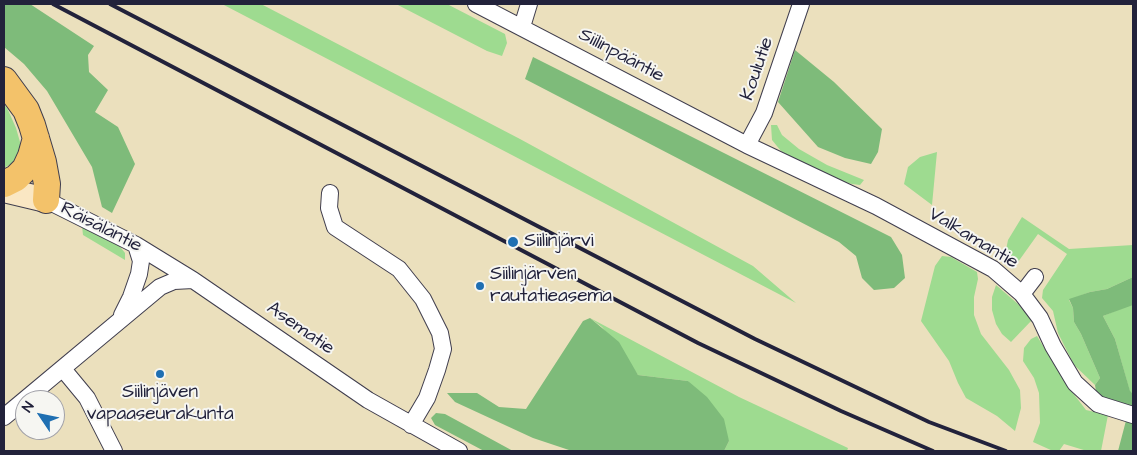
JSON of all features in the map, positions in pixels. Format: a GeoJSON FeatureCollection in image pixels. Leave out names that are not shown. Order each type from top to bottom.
{"type":"FeatureCollection","features":[{"type":"Feature","properties":{"kind":"main road"},"geometry":{"type":"LineString","coordinates":[[4,80],[26,110],[36,138],[47,184],[46,200]]}},
{"type":"Feature","properties":{"kind":"main road"},"geometry":{"type":"LineString","coordinates":[[4,184],[16,178],[24,169],[31,156],[36,138]]}},
{"type":"Feature","properties":{"kind":"street","name":"Siilinpääntie"},"geometry":{"type":"LineString","coordinates":[[476,4],[746,145]]}},
{"type":"Feature","properties":{"kind":"street"},"geometry":{"type":"LineString","coordinates":[[522,27],[529,4]]}},
{"type":"Feature","properties":{"kind":"street","name":"Koulutie"},"geometry":{"type":"LineString","coordinates":[[746,145],[764,113],[801,4]]}},
{"type":"Feature","properties":{"kind":"street","name":"Valkamantie"},"geometry":{"type":"LineString","coordinates":[[746,145],[876,206],[993,270],[1022,294],[1040,318],[1053,346],[1075,384],[1098,404],[1133,415]]}},
{"type":"Feature","properties":{"kind":"street","name":"Räisäläntie"},"geometry":{"type":"LineString","coordinates":[[4,190],[46,200],[136,246],[193,280]]}},
{"type":"Feature","properties":{"kind":"street"},"geometry":{"type":"LineString","coordinates":[[330,193],[329,208],[335,227],[399,269],[423,299],[440,332],[443,349],[437,370],[427,398],[411,425]]}},
{"type":"Feature","properties":{"kind":"street"},"geometry":{"type":"LineString","coordinates":[[120,319],[131,297],[139,274],[141,261],[136,246]]}},
{"type":"Feature","properties":{"kind":"street"},"geometry":{"type":"LineString","coordinates":[[1022,294],[1034,277]]}},
{"type":"Feature","properties":{"kind":"street"},"geometry":{"type":"LineString","coordinates":[[4,417],[160,287],[174,281],[193,280]]}},
{"type":"Feature","properties":{"kind":"street","name":"Asematie"},"geometry":{"type":"LineString","coordinates":[[193,280],[368,400],[459,451]]}},
{"type":"Feature","properties":{"kind":"street"},"geometry":{"type":"LineString","coordinates":[[63,369],[87,398],[114,451]]}},
{"type":"Feature","properties":{"kind":"green space"},"geometry":{"type":"Polygon","coordinates":[[[4,4],[30,4],[94,46],[88,55],[89,72],[108,90],[95,112],[118,127],[135,164],[112,213],[102,207],[92,167],[47,91],[24,64],[4,47],[4,4]]]}},
{"type":"Feature","properties":{"kind":"green space"},"geometry":{"type":"Polygon","coordinates":[[[222,4],[261,4],[520,139],[753,266],[796,303],[222,4]]]}},
{"type":"Feature","properties":{"kind":"green space"},"geometry":{"type":"Polygon","coordinates":[[[396,4],[447,4],[505,34],[507,43],[502,56],[487,51],[396,4]]]}},
{"type":"Feature","properties":{"kind":"green space"},"geometry":{"type":"Polygon","coordinates":[[[795,50],[834,82],[882,129],[878,152],[871,164],[845,158],[818,147],[778,102],[795,50]]]}},
{"type":"Feature","properties":{"kind":"green space"},"geometry":{"type":"Polygon","coordinates":[[[533,57],[891,237],[902,255],[905,278],[894,288],[874,290],[862,278],[856,256],[839,242],[525,79],[533,57]]]}},
{"type":"Feature","properties":{"kind":"green space"},"geometry":{"type":"Polygon","coordinates":[[[4,104],[16,128],[20,142],[20,151],[14,162],[4,168],[4,104]]]}},
{"type":"Feature","properties":{"kind":"green space"},"geometry":{"type":"Polygon","coordinates":[[[771,125],[777,125],[782,135],[799,149],[827,165],[864,180],[860,185],[821,175],[781,151],[772,140],[771,125]]]}},
{"type":"Feature","properties":{"kind":"green space"},"geometry":{"type":"Polygon","coordinates":[[[937,152],[932,205],[904,184],[908,167],[920,157],[937,152]]]}},
{"type":"Feature","properties":{"kind":"green space"},"geometry":{"type":"Polygon","coordinates":[[[1022,217],[1069,249],[1133,245],[1133,277],[1107,289],[1090,292],[1069,300],[1073,308],[1074,322],[1100,378],[1095,385],[1074,365],[1058,333],[1053,311],[1042,298],[1043,290],[1067,254],[1038,234],[1013,269],[1005,255],[1008,240],[1022,217]]]}},
{"type":"Feature","properties":{"kind":"green space"},"geometry":{"type":"Polygon","coordinates":[[[82,226],[118,244],[125,253],[125,260],[83,235],[82,226]]]}},
{"type":"Feature","properties":{"kind":"green space"},"geometry":{"type":"Polygon","coordinates":[[[942,256],[951,257],[977,272],[974,315],[981,334],[1009,370],[1020,390],[1021,408],[1015,431],[997,416],[966,398],[949,361],[921,321],[935,266],[942,256]]]}},
{"type":"Feature","properties":{"kind":"green space"},"geometry":{"type":"Polygon","coordinates":[[[1133,277],[1133,305],[1103,316],[1115,339],[1130,391],[1133,394],[1133,451],[1118,451],[1128,413],[1098,404],[1095,385],[1100,378],[1074,322],[1073,308],[1069,299],[1107,289],[1133,277]]]}},
{"type":"Feature","properties":{"kind":"green space"},"geometry":{"type":"Polygon","coordinates":[[[996,285],[1018,304],[1032,320],[1011,342],[1002,334],[996,324],[992,310],[992,297],[996,285]]]}},
{"type":"Feature","properties":{"kind":"green space"},"geometry":{"type":"Polygon","coordinates":[[[1133,305],[1133,394],[1130,392],[1115,339],[1103,316],[1133,305]]]}},
{"type":"Feature","properties":{"kind":"green space"},"geometry":{"type":"Polygon","coordinates":[[[590,318],[739,397],[848,448],[847,451],[724,451],[729,441],[688,381],[638,375],[602,327],[590,318]]]}},
{"type":"Feature","properties":{"kind":"green space"},"geometry":{"type":"Polygon","coordinates":[[[590,318],[619,342],[638,375],[688,381],[707,397],[724,419],[729,441],[724,451],[572,451],[533,438],[455,402],[447,393],[477,393],[499,407],[526,409],[583,321],[590,318]]]}},
{"type":"Feature","properties":{"kind":"green space"},"geometry":{"type":"Polygon","coordinates":[[[1037,336],[1066,384],[1086,410],[1108,415],[1101,451],[1087,451],[1064,444],[1059,451],[1053,451],[1033,442],[1040,423],[1039,393],[1034,378],[1023,361],[1024,348],[1031,339],[1037,336]]]}},
{"type":"Feature","properties":{"kind":"green space"},"geometry":{"type":"Polygon","coordinates":[[[436,413],[445,414],[513,451],[484,451],[435,425],[431,418],[436,413]]]}},
{"type":"Feature","properties":{"kind":"railway"},"geometry":{"type":"LineString","coordinates":[[53,4],[698,343],[841,411],[933,451]]}},
{"type":"Feature","properties":{"kind":"railway"},"geometry":{"type":"LineString","coordinates":[[110,4],[755,339],[929,422],[1006,451]]}},
{"type":"Feature","properties":{"kind":"place","name":"Siilinjärvi"},"geometry":{"type":"Point","coordinates":[513,242]}},
{"type":"Feature","properties":{"kind":"place","name":"Siilinjärven rautatieasema"},"geometry":{"type":"Point","coordinates":[480,286]}},
{"type":"Feature","properties":{"kind":"place","name":"Siilinjäven vapaaseurakunta"},"geometry":{"type":"Point","coordinates":[160,374]}}]}
